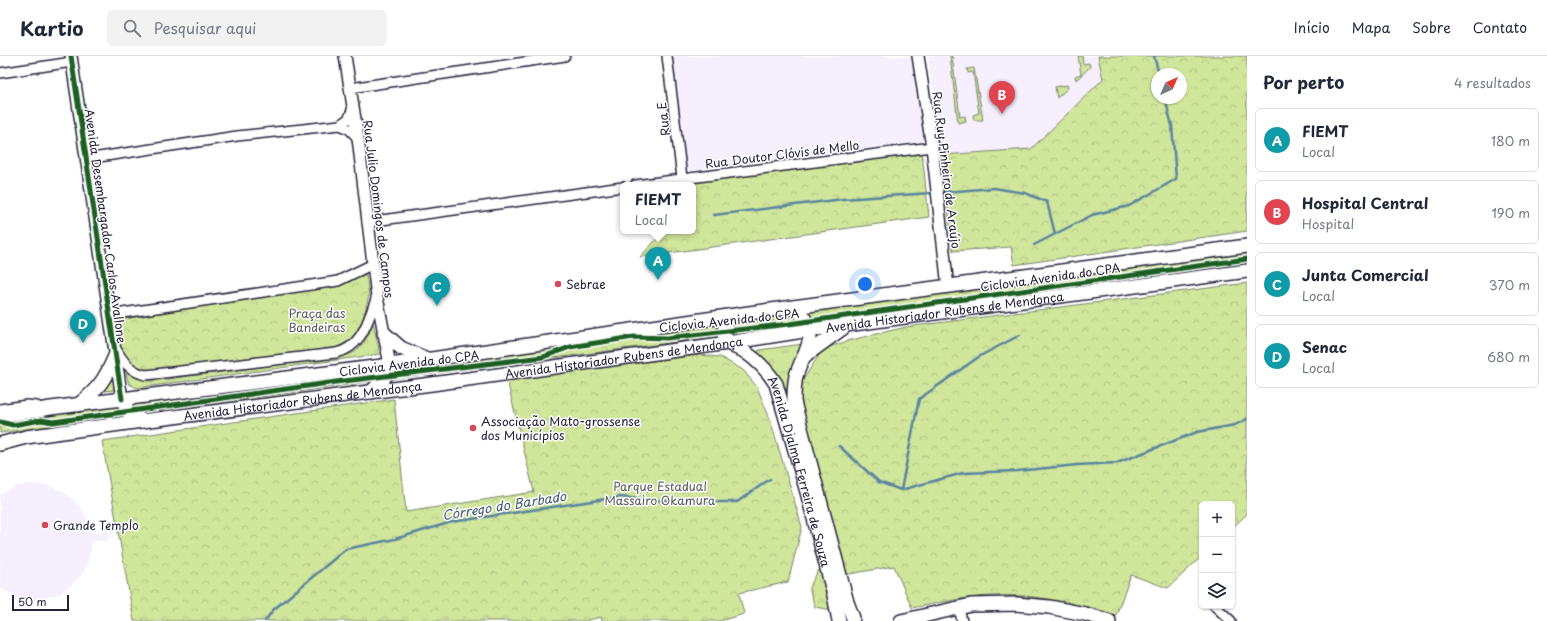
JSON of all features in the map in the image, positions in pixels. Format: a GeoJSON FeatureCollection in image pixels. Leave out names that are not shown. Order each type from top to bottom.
{"type":"FeatureCollection","features":[{"type":"Feature","properties":{"kind":"main road","name":"Avenida Historiador Rubens de Mendonça"},"geometry":{"type":"LineString","coordinates":[[0,416],[51,408],[390,365],[729,316],[1247,246]]}},
{"type":"Feature","properties":{"kind":"main road","name":"Avenida Historiador Rubens de Mendonça"},"geometry":{"type":"LineString","coordinates":[[0,444],[26,437],[371,392],[728,343],[809,330],[1247,271]]}},
{"type":"Feature","properties":{"kind":"main road"},"geometry":{"type":"LineString","coordinates":[[794,307],[806,322],[809,330]]}},
{"type":"Feature","properties":{"kind":"main road"},"geometry":{"type":"LineString","coordinates":[[728,343],[724,330],[725,323],[729,316]]}},
{"type":"Feature","properties":{"kind":"main road"},"geometry":{"type":"LineString","coordinates":[[806,355],[845,326]]}},
{"type":"Feature","properties":{"kind":"main road","name":"Avenida Djalma Ferreira de Souza"},"geometry":{"type":"LineString","coordinates":[[809,330],[810,342],[806,355],[796,376],[794,402],[812,491]]}},
{"type":"Feature","properties":{"kind":"main road"},"geometry":{"type":"LineString","coordinates":[[384,333],[392,342],[401,348],[429,359]]}},
{"type":"Feature","properties":{"kind":"main road","name":"Avenida Djalma Ferreira de Souza"},"geometry":{"type":"LineString","coordinates":[[728,343],[743,351],[755,360],[768,372],[776,384],[847,602],[849,620]]}},
{"type":"Feature","properties":{"kind":"main road"},"geometry":{"type":"LineString","coordinates":[[78,405],[104,380],[115,351]]}},
{"type":"Feature","properties":{"kind":"main road"},"geometry":{"type":"LineString","coordinates":[[371,392],[383,380],[390,365]]}},
{"type":"Feature","properties":{"kind":"main road"},"geometry":{"type":"LineString","coordinates":[[122,399],[129,413],[142,421]]}},
{"type":"Feature","properties":{"kind":"main road"},"geometry":{"type":"LineString","coordinates":[[901,621],[971,605],[1009,604],[1049,607],[1085,614],[1109,621]]}},
{"type":"Feature","properties":{"kind":"street","name":"Rua Julio Domingos de Campos"},"geometry":{"type":"LineString","coordinates":[[345,56],[358,138],[377,297],[390,365]]}},
{"type":"Feature","properties":{"kind":"street"},"geometry":{"type":"LineString","coordinates":[[350,88],[565,56]]}},
{"type":"Feature","properties":{"kind":"street","name":"Rua E"},"geometry":{"type":"LineString","coordinates":[[667,56],[682,178]]}},
{"type":"Feature","properties":{"kind":"street","name":"Rua Ruy Pinheiro de Araújo"},"geometry":{"type":"LineString","coordinates":[[918,56],[932,146],[948,287]]}},
{"type":"Feature","properties":{"kind":"street"},"geometry":{"type":"LineString","coordinates":[[0,73],[71,59]]}},
{"type":"Feature","properties":{"kind":"street","name":"Avenida Desembargador Carlos Avallone"},"geometry":{"type":"LineString","coordinates":[[71,59],[122,399]]}},
{"type":"Feature","properties":{"kind":"street"},"geometry":{"type":"LineString","coordinates":[[340,125],[349,118],[353,106]]}},
{"type":"Feature","properties":{"kind":"street"},"geometry":{"type":"LineString","coordinates":[[86,158],[237,136],[340,125],[349,128],[358,138]]}},
{"type":"Feature","properties":{"kind":"street","name":"Rua Doutor Clóvis de Mello"},"geometry":{"type":"LineString","coordinates":[[655,182],[932,146]]}},
{"type":"Feature","properties":{"kind":"street"},"geometry":{"type":"LineString","coordinates":[[367,222],[620,187]]}},
{"type":"Feature","properties":{"kind":"street"},"geometry":{"type":"LineString","coordinates":[[109,314],[338,281],[373,264]]}},
{"type":"Feature","properties":{"kind":"street"},"geometry":{"type":"LineString","coordinates":[[115,351],[127,365],[139,374],[146,375],[336,353],[345,351],[358,340],[364,330],[377,297]]}},
{"type":"Feature","properties":{"kind":"street","name":"Avenida Historiador Rubens de Mendonça"},"geometry":{"type":"LineString","coordinates":[[0,409],[27,405],[51,408]]}},
{"type":"Feature","properties":{"kind":"street"},"geometry":{"type":"LineString","coordinates":[[959,608],[962,621]]}},
{"type":"Feature","properties":{"kind":"street"},"geometry":{"type":"LineString","coordinates":[[1219,609],[1231,621]]}},
{"type":"Feature","properties":{"kind":"shaded area"},"geometry":{"type":"Polygon","coordinates":[[[671,56],[913,56],[924,141],[687,171],[671,56]]]}},
{"type":"Feature","properties":{"kind":"shaded area"},"geometry":{"type":"Polygon","coordinates":[[[928,56],[1098,56],[1103,79],[1031,149],[941,155],[928,56]]]}},
{"type":"Feature","properties":{"kind":"shaded area","name":"Grande Templo"},"geometry":{"type":"Polygon","coordinates":[[[28,484],[47,485],[62,491],[74,500],[82,510],[87,519],[91,533],[108,532],[108,541],[92,541],[88,562],[83,573],[75,582],[61,593],[42,599],[19,598],[0,588],[0,495],[15,487],[28,484]]]}},
{"type":"Feature","properties":{"kind":"green space"},"geometry":{"type":"Polygon","coordinates":[[[950,56],[952,56],[960,117],[965,116],[966,121],[958,123],[950,56]]]}},
{"type":"Feature","properties":{"kind":"green space"},"geometry":{"type":"Polygon","coordinates":[[[1078,56],[1082,56],[1083,64],[1089,63],[1090,67],[1076,80],[1075,76],[1081,74],[1078,56]]]}},
{"type":"Feature","properties":{"kind":"green space"},"geometry":{"type":"Polygon","coordinates":[[[1098,56],[1247,56],[1247,231],[1014,265],[1011,247],[953,251],[941,155],[1031,149],[1103,79],[1098,56]]]}},
{"type":"Feature","properties":{"kind":"green space"},"geometry":{"type":"Polygon","coordinates":[[[974,68],[983,120],[974,120],[973,115],[979,113],[973,72],[968,73],[967,69],[974,68]]]}},
{"type":"Feature","properties":{"kind":"green space"},"geometry":{"type":"Polygon","coordinates":[[[1067,85],[1068,88],[1057,98],[1055,87],[1067,85]]]}},
{"type":"Feature","properties":{"kind":"green space"},"geometry":{"type":"Polygon","coordinates":[[[922,152],[929,217],[640,257],[661,234],[696,234],[696,183],[922,152]]]}},
{"type":"Feature","properties":{"kind":"green space"},"geometry":{"type":"Polygon","coordinates":[[[1247,253],[1247,264],[811,324],[807,311],[1247,253]]]}},
{"type":"Feature","properties":{"kind":"green space","name":"Praça das Bandeiras"},"geometry":{"type":"Polygon","coordinates":[[[361,274],[366,275],[369,295],[362,324],[356,335],[343,349],[146,373],[137,368],[126,358],[120,345],[117,320],[338,284],[361,274]]]}},
{"type":"Feature","properties":{"kind":"green space"},"geometry":{"type":"Polygon","coordinates":[[[1247,283],[1247,514],[1235,525],[1235,501],[1199,501],[1199,559],[1168,588],[1131,575],[1116,615],[1054,600],[1007,595],[951,600],[912,608],[894,566],[844,575],[804,420],[799,386],[823,349],[851,340],[906,327],[1247,283]]]}},
{"type":"Feature","properties":{"kind":"green space"},"geometry":{"type":"Polygon","coordinates":[[[796,313],[804,325],[726,335],[729,322],[796,313]]]}},
{"type":"Feature","properties":{"kind":"green space"},"geometry":{"type":"Polygon","coordinates":[[[373,322],[380,354],[137,388],[129,384],[125,369],[136,378],[152,381],[345,356],[356,351],[364,343],[373,322]]]}},
{"type":"Feature","properties":{"kind":"green space"},"geometry":{"type":"Polygon","coordinates":[[[720,323],[723,336],[386,380],[392,368],[720,323]]]}},
{"type":"Feature","properties":{"kind":"green space"},"geometry":{"type":"Polygon","coordinates":[[[803,344],[792,410],[757,353],[759,350],[803,344]]]}},
{"type":"Feature","properties":{"kind":"green space","name":"Parque Estadual Massairo Okamura"},"geometry":{"type":"Polygon","coordinates":[[[699,355],[720,357],[743,370],[757,387],[770,419],[802,527],[788,582],[739,593],[744,614],[720,621],[602,621],[601,617],[585,621],[134,621],[102,441],[394,399],[406,512],[534,492],[507,380],[699,355]]]}},
{"type":"Feature","properties":{"kind":"green space"},"geometry":{"type":"Polygon","coordinates":[[[385,370],[376,381],[139,414],[135,413],[129,404],[385,370]]]}},
{"type":"Feature","properties":{"kind":"green space"},"geometry":{"type":"Polygon","coordinates":[[[113,373],[116,390],[103,391],[109,383],[113,373]]]}},
{"type":"Feature","properties":{"kind":"green space"},"geometry":{"type":"Polygon","coordinates":[[[121,405],[126,416],[0,433],[0,423],[121,405]]]}},
{"type":"Feature","properties":{"kind":"green space"},"geometry":{"type":"Polygon","coordinates":[[[820,570],[823,571],[833,610],[815,607],[809,588],[820,570]]]}},
{"type":"Feature","properties":{"kind":"waterway","name":"Córrego do Barbado"},"geometry":{"type":"LineString","coordinates":[[1154,56],[1157,68]]}},
{"type":"Feature","properties":{"kind":"waterway","name":"Córrego do Barbado"},"geometry":{"type":"LineString","coordinates":[[1034,245],[1092,215],[1129,206],[1176,179],[1172,126],[1166,104]]}},
{"type":"Feature","properties":{"kind":"waterway"},"geometry":{"type":"LineString","coordinates":[[945,192],[994,188],[1025,193],[1047,202],[1055,234]]}},
{"type":"Feature","properties":{"kind":"waterway"},"geometry":{"type":"LineString","coordinates":[[714,215],[843,199],[931,193]]}},
{"type":"Feature","properties":{"kind":"waterway","name":"Córrego do Barbado"},"geometry":{"type":"LineString","coordinates":[[839,446],[879,482],[901,490],[919,399],[980,356],[1020,335]]}},
{"type":"Feature","properties":{"kind":"waterway"},"geometry":{"type":"LineString","coordinates":[[901,490],[963,473],[1017,471],[1117,463],[1197,432],[1235,425],[1247,419]]}},
{"type":"Feature","properties":{"kind":"waterway","name":"Córrego do Barbado"},"geometry":{"type":"LineString","coordinates":[[265,621],[273,610],[346,549],[395,539],[452,522],[619,497],[678,502],[737,502],[770,479]]}},
{"type":"Feature","properties":{"kind":"cycle path"},"geometry":{"type":"LineString","coordinates":[[71,56],[122,399]]}},
{"type":"Feature","properties":{"kind":"cycle path","name":"Ciclovia Avenida do CPA"},"geometry":{"type":"LineString","coordinates":[[0,422],[13,425],[41,420],[53,422],[336,382],[543,357],[570,347],[634,337],[667,338],[789,324],[1247,259]]}},
{"type":"Feature","properties":{"kind":"place","name":"Hospital Central"},"geometry":{"type":"Point","coordinates":[1002,114]}},
{"type":"Feature","properties":{"kind":"place","name":"FIEMT"},"geometry":{"type":"Point","coordinates":[658,280]}},
{"type":"Feature","properties":{"kind":"place","name":"Sebrae"},"geometry":{"type":"Point","coordinates":[558,284]}},
{"type":"Feature","properties":{"kind":"place","name":"Junta Comercial"},"geometry":{"type":"Point","coordinates":[437,306]}},
{"type":"Feature","properties":{"kind":"place","name":"Senac"},"geometry":{"type":"Point","coordinates":[83,343]}},
{"type":"Feature","properties":{"kind":"place","name":"Associação Mato-grossense dos Municípios"},"geometry":{"type":"Point","coordinates":[473,428]}},
{"type":"Feature","properties":{"kind":"place","name":"Grande Templo"},"geometry":{"type":"Point","coordinates":[45,525]}}]}
